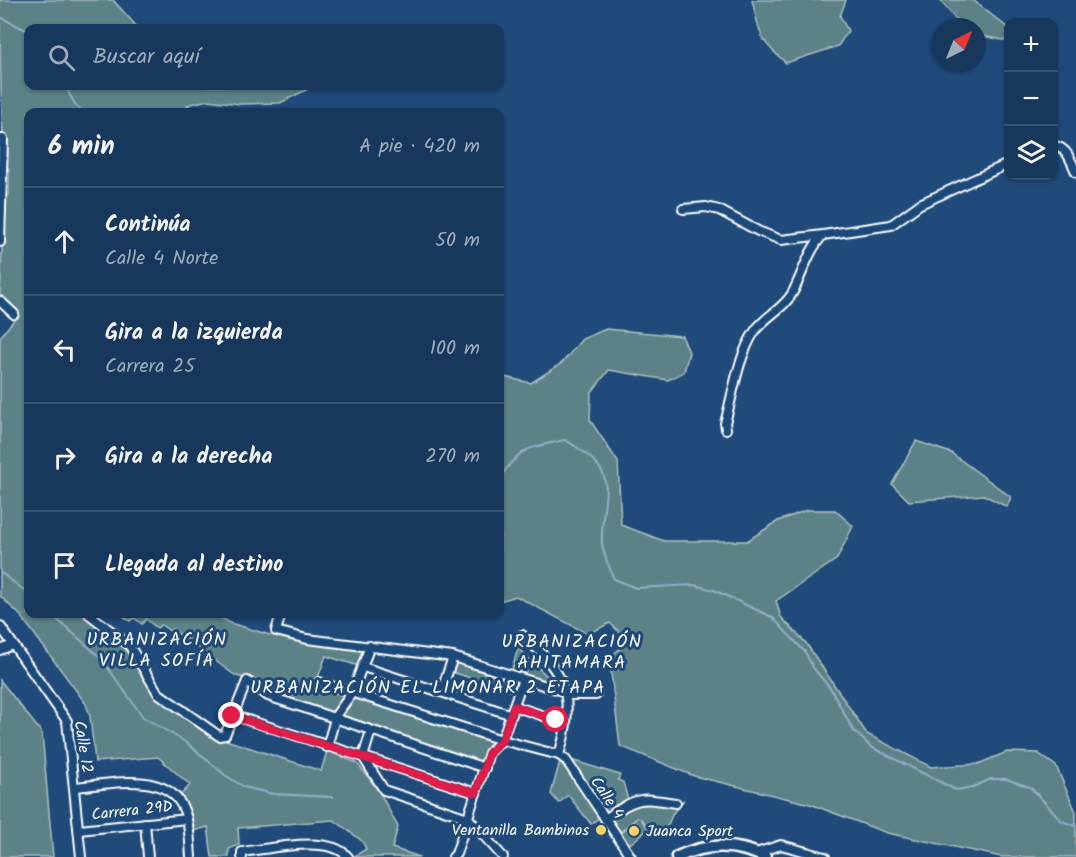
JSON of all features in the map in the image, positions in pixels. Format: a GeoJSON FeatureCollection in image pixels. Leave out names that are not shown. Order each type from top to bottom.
{"type":"FeatureCollection","features":[{"type":"Feature","properties":{"kind":"street"},"geometry":{"type":"LineString","coordinates":[[0,139],[3,139],[0,242]]}},
{"type":"Feature","properties":{"kind":"street"},"geometry":{"type":"LineString","coordinates":[[1058,146],[1067,153],[1076,172]]}},
{"type":"Feature","properties":{"kind":"street"},"geometry":{"type":"LineString","coordinates":[[684,210],[706,207],[719,210],[758,231],[781,240],[823,235],[891,225],[920,204],[1004,166]]}},
{"type":"Feature","properties":{"kind":"street"},"geometry":{"type":"LineString","coordinates":[[726,429],[725,423],[749,341],[757,328],[777,312],[793,293],[811,253],[823,235]]}},
{"type":"Feature","properties":{"kind":"street"},"geometry":{"type":"LineString","coordinates":[[0,301],[14,314]]}},
{"type":"Feature","properties":{"kind":"street"},"geometry":{"type":"LineString","coordinates":[[94,618],[129,645],[158,693],[199,725],[222,737],[247,681],[268,696],[485,768]]}},
{"type":"Feature","properties":{"kind":"street"},"geometry":{"type":"LineString","coordinates":[[280,618],[276,631],[307,639],[453,657],[559,690]]}},
{"type":"Feature","properties":{"kind":"street","name":"Calle 12"},"geometry":{"type":"LineString","coordinates":[[0,626],[67,721],[81,857]]}},
{"type":"Feature","properties":{"kind":"street"},"geometry":{"type":"LineString","coordinates":[[319,682],[502,740],[559,755],[564,737],[568,695],[544,653],[522,635]]}},
{"type":"Feature","properties":{"kind":"street"},"geometry":{"type":"LineString","coordinates":[[0,650],[13,645]]}},
{"type":"Feature","properties":{"kind":"street"},"geometry":{"type":"LineString","coordinates":[[327,747],[335,719],[352,693],[370,646]]}},
{"type":"Feature","properties":{"kind":"street"},"geometry":{"type":"LineString","coordinates":[[441,692],[453,657]]}},
{"type":"Feature","properties":{"kind":"street"},"geometry":{"type":"LineString","coordinates":[[363,667],[441,692],[556,720]]}},
{"type":"Feature","properties":{"kind":"street"},"geometry":{"type":"LineString","coordinates":[[453,857],[456,854],[489,753],[502,740],[523,679]]}},
{"type":"Feature","properties":{"kind":"street"},"geometry":{"type":"LineString","coordinates":[[568,695],[596,696]]}},
{"type":"Feature","properties":{"kind":"street"},"geometry":{"type":"LineString","coordinates":[[232,716],[476,793]]}},
{"type":"Feature","properties":{"kind":"street"},"geometry":{"type":"LineString","coordinates":[[371,731],[363,757],[384,790],[468,818],[503,857]]}},
{"type":"Feature","properties":{"kind":"street","name":"Calle 4"},"geometry":{"type":"LineString","coordinates":[[559,755],[566,760],[631,857]]}},
{"type":"Feature","properties":{"kind":"street"},"geometry":{"type":"LineString","coordinates":[[75,787],[141,782],[154,783],[173,794],[184,809],[187,819],[191,857]]}},
{"type":"Feature","properties":{"kind":"street"},"geometry":{"type":"LineString","coordinates":[[605,819],[636,799],[644,798],[676,804]]}},
{"type":"Feature","properties":{"kind":"street","name":"Carrera 29D"},"geometry":{"type":"LineString","coordinates":[[78,830],[187,819]]}},
{"type":"Feature","properties":{"kind":"street"},"geometry":{"type":"LineString","coordinates":[[146,823],[148,857]]}},
{"type":"Feature","properties":{"kind":"street"},"geometry":{"type":"LineString","coordinates":[[242,855],[322,844],[336,847],[346,855]]}},
{"type":"Feature","properties":{"kind":"street"},"geometry":{"type":"LineString","coordinates":[[677,857],[691,850],[727,844],[761,855],[781,845],[825,857]]}},
{"type":"Feature","properties":{"kind":"green space"},"geometry":{"type":"Polygon","coordinates":[[[0,0],[113,0],[134,24],[24,24],[24,90],[306,90],[280,103],[240,104],[208,100],[187,105],[190,108],[24,108],[24,618],[88,618],[127,647],[156,696],[220,741],[226,740],[321,771],[327,751],[357,763],[379,791],[398,827],[392,848],[420,857],[353,857],[366,849],[362,841],[334,820],[238,828],[239,845],[229,849],[229,857],[212,857],[208,827],[193,831],[191,817],[180,796],[190,785],[158,757],[95,762],[90,716],[86,704],[21,616],[0,596],[0,337],[18,315],[0,297],[4,199],[9,195],[9,170],[2,117],[0,0]]]}},
{"type":"Feature","properties":{"kind":"green space"},"geometry":{"type":"Polygon","coordinates":[[[752,0],[846,0],[840,16],[848,31],[838,46],[786,63],[765,42],[759,29],[752,0]]]}},
{"type":"Feature","properties":{"kind":"green space"},"geometry":{"type":"Polygon","coordinates":[[[940,0],[973,0],[1004,25],[1004,40],[986,37],[986,18],[955,18],[940,0]]]}},
{"type":"Feature","properties":{"kind":"green space"},"geometry":{"type":"Polygon","coordinates":[[[606,329],[682,336],[689,352],[684,372],[668,380],[609,370],[591,393],[590,420],[618,462],[621,525],[664,541],[747,541],[778,521],[807,510],[835,510],[853,526],[837,559],[776,601],[781,617],[806,643],[867,734],[931,767],[978,764],[1007,752],[1038,753],[1056,766],[1076,812],[1076,857],[1002,857],[887,833],[810,804],[694,776],[620,746],[609,657],[629,642],[610,623],[588,634],[516,596],[504,600],[504,377],[531,383],[562,363],[582,339],[606,329]]]}},
{"type":"Feature","properties":{"kind":"green space"},"geometry":{"type":"Polygon","coordinates":[[[916,441],[951,453],[1011,497],[1007,507],[984,495],[909,501],[892,484],[916,441]]]}},
{"type":"Feature","properties":{"kind":"green space"},"geometry":{"type":"Polygon","coordinates":[[[134,618],[222,618],[230,623],[270,635],[364,650],[359,666],[326,656],[316,683],[348,694],[339,704],[333,716],[269,694],[245,678],[236,676],[172,629],[170,631],[161,625],[157,628],[146,619],[142,624],[134,618]]]}},
{"type":"Feature","properties":{"kind":"green space"},"geometry":{"type":"Polygon","coordinates":[[[518,648],[554,683],[555,687],[511,672],[518,648]]]}},
{"type":"Feature","properties":{"kind":"green space"},"geometry":{"type":"Polygon","coordinates":[[[455,662],[516,682],[513,692],[452,672],[455,662]]]}},
{"type":"Feature","properties":{"kind":"green space"},"geometry":{"type":"Polygon","coordinates":[[[0,680],[42,733],[53,857],[0,857],[0,680]]]}},
{"type":"Feature","properties":{"kind":"green space"},"geometry":{"type":"Polygon","coordinates":[[[356,696],[495,741],[488,745],[482,762],[341,719],[356,696]]]}},
{"type":"Feature","properties":{"kind":"green space"},"geometry":{"type":"Polygon","coordinates":[[[571,760],[620,775],[618,780],[623,782],[628,800],[608,815],[571,760]]]}},
{"type":"Feature","properties":{"kind":"green space"},"geometry":{"type":"Polygon","coordinates":[[[560,761],[600,817],[591,824],[568,795],[559,803],[551,794],[560,761]]]}},
{"type":"Feature","properties":{"kind":"green space"},"geometry":{"type":"Polygon","coordinates":[[[684,800],[673,813],[667,827],[652,830],[640,818],[648,829],[630,844],[620,833],[638,817],[620,832],[611,819],[638,802],[676,805],[684,800]]]}},
{"type":"Feature","properties":{"kind":"waterway"},"geometry":{"type":"LineString","coordinates":[[0,17],[24,29]]}},
{"type":"Feature","properties":{"kind":"waterway"},"geometry":{"type":"LineString","coordinates":[[67,90],[79,108]]}},
{"type":"Feature","properties":{"kind":"waterway"},"geometry":{"type":"LineString","coordinates":[[504,472],[520,454],[527,450],[565,440],[584,452],[596,463],[603,474],[606,484],[602,543],[614,579],[636,588],[694,585],[714,590],[772,617],[805,652],[814,669],[831,689],[853,730],[871,747],[956,790],[973,787],[991,779],[1006,779],[1030,787],[1062,821],[1076,826]]}},
{"type":"Feature","properties":{"kind":"waterway"},"geometry":{"type":"LineString","coordinates":[[0,572],[24,590]]}},
{"type":"Feature","properties":{"kind":"waterway"},"geometry":{"type":"LineString","coordinates":[[56,618],[101,658],[143,717],[187,743],[225,775],[244,787],[273,794],[332,797]]}},
{"type":"Feature","properties":{"kind":"place","name":"Ventanilla Bambinos"},"geometry":{"type":"Point","coordinates":[601,830]}},
{"type":"Feature","properties":{"kind":"place","name":"Juanca Sport"},"geometry":{"type":"Point","coordinates":[634,831]}},
{"type":"Feature","properties":{"kind":"district","name":"URBANIZACIÓN VILLA SOFÍA"},"geometry":{"type":"Point","coordinates":[157,650]}},
{"type":"Feature","properties":{"kind":"district","name":"URBANIZACIÓN AHITAMARA"},"geometry":{"type":"Point","coordinates":[572,652]}},
{"type":"Feature","properties":{"kind":"district","name":"URBANIZACIÓN EL LIMONAR 2 ETAPA"},"geometry":{"type":"Point","coordinates":[428,688]}},
{"type":"Feature","properties":{"kind":"route"},"geometry":{"type":"LineString","coordinates":[[232,716],[476,793],[489,753],[502,740],[514,706],[556,720]]}}]}
